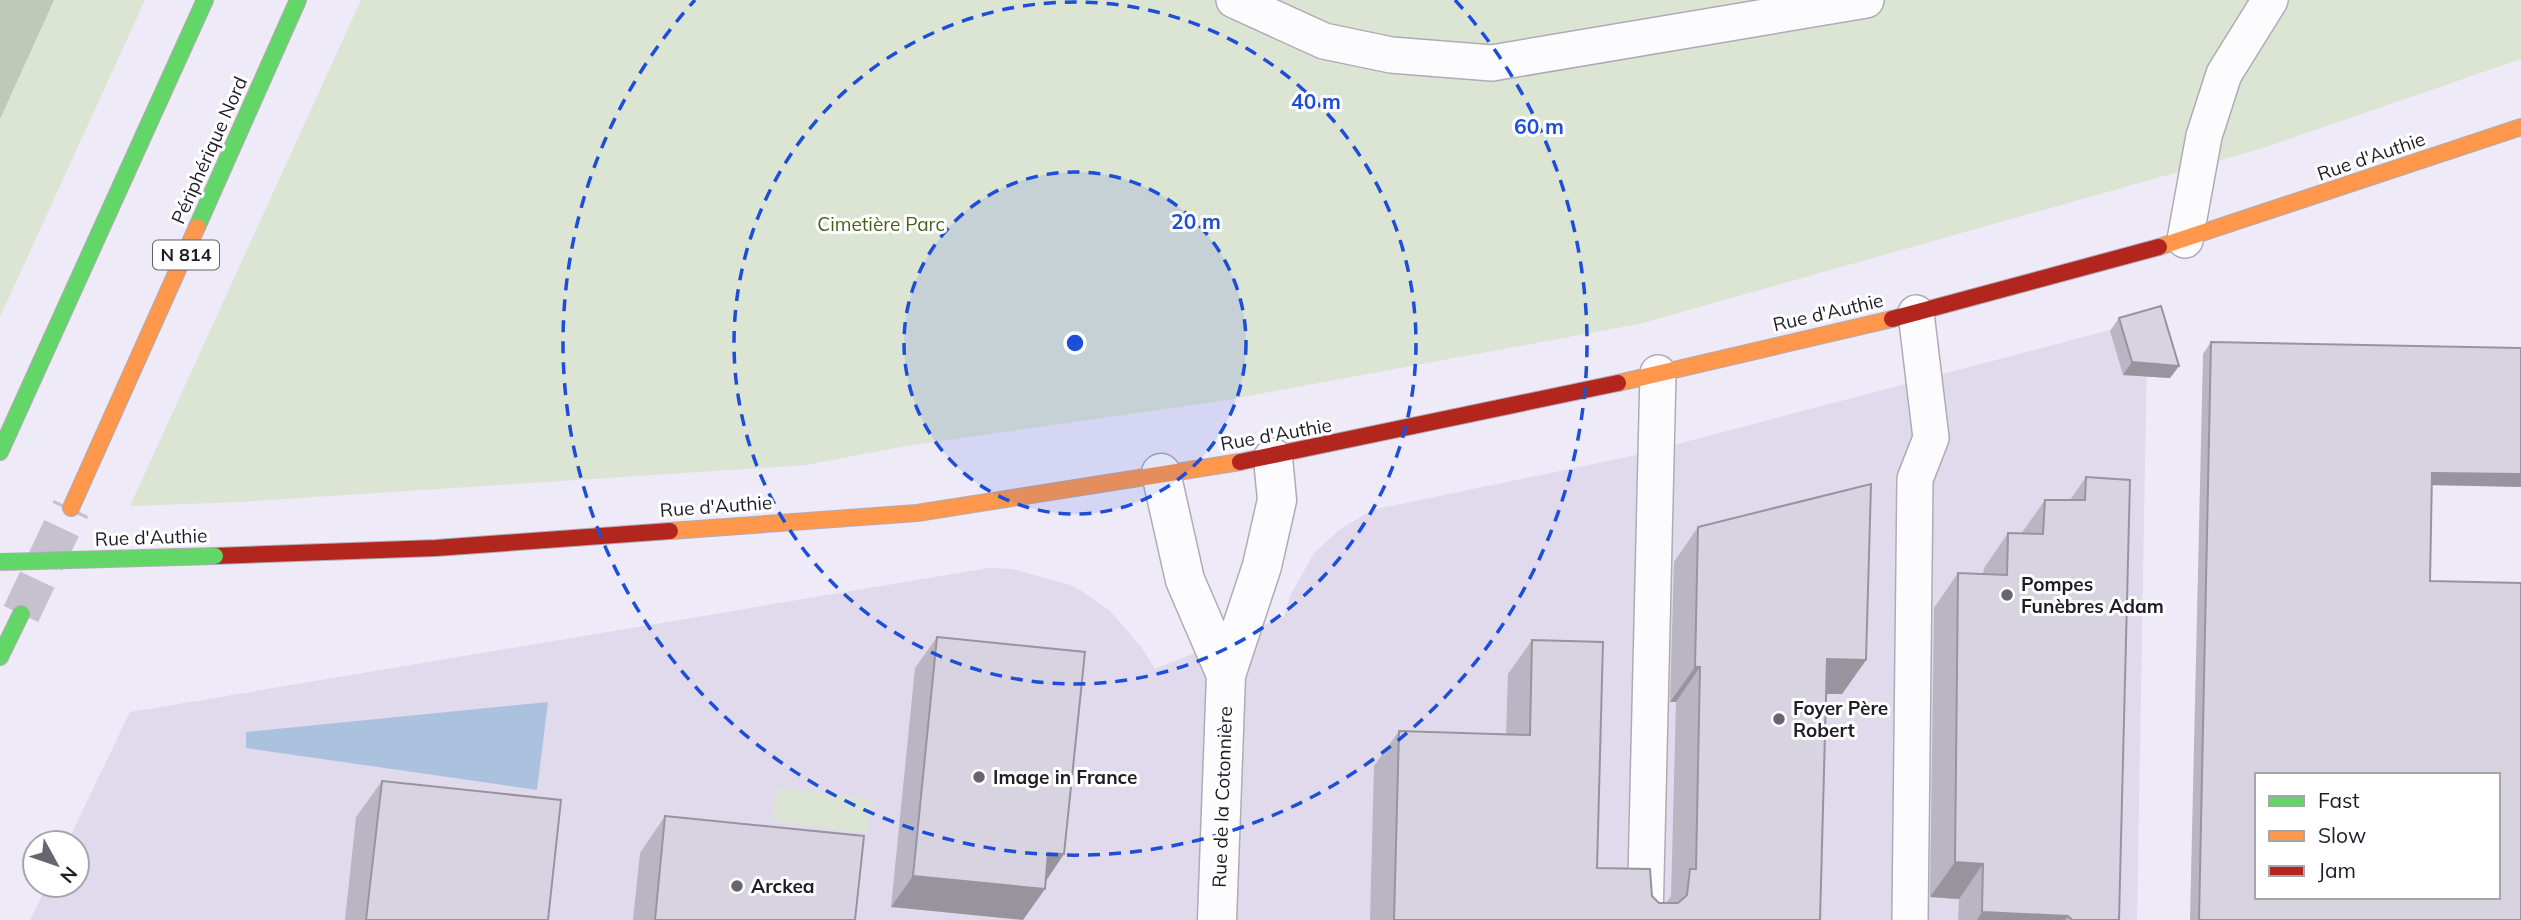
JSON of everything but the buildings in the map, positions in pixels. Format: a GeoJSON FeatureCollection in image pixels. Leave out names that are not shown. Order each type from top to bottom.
{"type":"FeatureCollection","features":[{"type":"Feature","properties":{"kind":"main road"},"geometry":{"type":"LineString","coordinates":[[0,452],[205,0]]}},
{"type":"Feature","properties":{"kind":"main road","name":"Périphérique Nord"},"geometry":{"type":"LineString","coordinates":[[71,508],[298,0]]}},
{"type":"Feature","properties":{"kind":"main road","name":"Rue d'Authie"},"geometry":{"type":"LineString","coordinates":[[0,562],[436,548],[917,513],[1161,473],[1273,458],[1916,313],[2185,240],[2521,127]]}},
{"type":"Feature","properties":{"kind":"main road"},"geometry":{"type":"LineString","coordinates":[[0,657],[21,614]]}},
{"type":"Feature","properties":{"kind":"street","name":"Rue de la Cotonnière"},"geometry":{"type":"LineString","coordinates":[[1217,920],[1226,675],[1262,566],[1275,509],[1273,458]]}},
{"type":"Feature","properties":{"kind":"street","name":"Rue de la Cotonnière"},"geometry":{"type":"LineString","coordinates":[[1161,473],[1185,580],[1226,675]]}},
{"type":"Feature","properties":{"kind":"lane"},"geometry":{"type":"LineString","coordinates":[[1234,0],[1324,41],[1391,55],[1492,63],[1866,0]]}},
{"type":"Feature","properties":{"kind":"lane"},"geometry":{"type":"LineString","coordinates":[[2185,240],[2204,136],[2224,74],[2270,0]]}},
{"type":"Feature","properties":{"kind":"lane"},"geometry":{"type":"LineString","coordinates":[[1910,920],[1915,479],[1931,438],[1916,313]]}},
{"type":"Feature","properties":{"kind":"lane"},"geometry":{"type":"LineString","coordinates":[[1644,920],[1658,373]]}},
{"type":"Feature","properties":{"kind":"shaded area"},"geometry":{"type":"Polygon","coordinates":[[[2152,319],[2147,349],[2137,920],[30,920],[40,899],[91,899],[91,829],[74,829],[130,712],[989,568],[1012,569],[1074,586],[1109,610],[1142,648],[1155,669],[1284,617],[1290,596],[1314,553],[1339,530],[1372,510],[1632,456],[2152,319]]]}},
{"type":"Feature","properties":{"kind":"green space"},"geometry":{"type":"Polygon","coordinates":[[[0,0],[145,0],[0,317],[0,0]]]}},
{"type":"Feature","properties":{"kind":"green space"},"geometry":{"type":"Polygon","coordinates":[[[0,0],[54,0],[0,119],[0,0]]]}},
{"type":"Feature","properties":{"kind":"green space","name":"Cimetière Parc"},"geometry":{"type":"Polygon","coordinates":[[[361,0],[2521,0],[2521,59],[2263,148],[1639,324],[1221,401],[905,446],[806,465],[240,502],[130,506],[361,0]]]}},
{"type":"Feature","properties":{"kind":"green space"},"geometry":{"type":"Polygon","coordinates":[[[776,788],[872,799],[867,833],[772,821],[776,788]]]}},
{"type":"Feature","properties":{"kind":"water"},"geometry":{"type":"Polygon","coordinates":[[[548,702],[537,790],[246,748],[246,732],[548,702]]]}},
{"type":"Feature","properties":{"kind":"tunnel"},"geometry":{"type":"LineString","coordinates":[[21,614],[71,508]]}},
{"type":"Feature","properties":{"kind":"traffic: fast"},"geometry":{"type":"LineString","coordinates":[[0,452],[205,0]]}},
{"type":"Feature","properties":{"kind":"traffic: fast"},"geometry":{"type":"LineString","coordinates":[[197,227],[298,0]]}},
{"type":"Feature","properties":{"kind":"traffic: fast"},"geometry":{"type":"LineString","coordinates":[[0,562],[215,556]]}},
{"type":"Feature","properties":{"kind":"traffic: fast"},"geometry":{"type":"LineString","coordinates":[[0,657],[21,614]]}},
{"type":"Feature","properties":{"kind":"traffic: slow"},"geometry":{"type":"LineString","coordinates":[[2159,247],[2521,127]]}},
{"type":"Feature","properties":{"kind":"traffic: slow"},"geometry":{"type":"LineString","coordinates":[[71,508],[197,227]]}},
{"type":"Feature","properties":{"kind":"traffic: slow"},"geometry":{"type":"LineString","coordinates":[[1618,383],[1892,319]]}},
{"type":"Feature","properties":{"kind":"traffic: slow"},"geometry":{"type":"LineString","coordinates":[[670,531],[917,513],[1240,462]]}},
{"type":"Feature","properties":{"kind":"traffic: jam"},"geometry":{"type":"LineString","coordinates":[[1892,319],[2159,247]]}},
{"type":"Feature","properties":{"kind":"traffic: jam"},"geometry":{"type":"LineString","coordinates":[[1240,462],[1618,383]]}},
{"type":"Feature","properties":{"kind":"traffic: jam"},"geometry":{"type":"LineString","coordinates":[[215,556],[436,548],[670,531]]}},
{"type":"Feature","properties":{"kind":"place","name":"Pompes Funèbres Adam"},"geometry":{"type":"Point","coordinates":[2007,595]}},
{"type":"Feature","properties":{"kind":"place","name":"Foyer Père Robert"},"geometry":{"type":"Point","coordinates":[1779,719]}},
{"type":"Feature","properties":{"kind":"place","name":"Image in France"},"geometry":{"type":"Point","coordinates":[979,777]}},
{"type":"Feature","properties":{"kind":"place","name":"Arckea"},"geometry":{"type":"Point","coordinates":[737,886]}}]}
